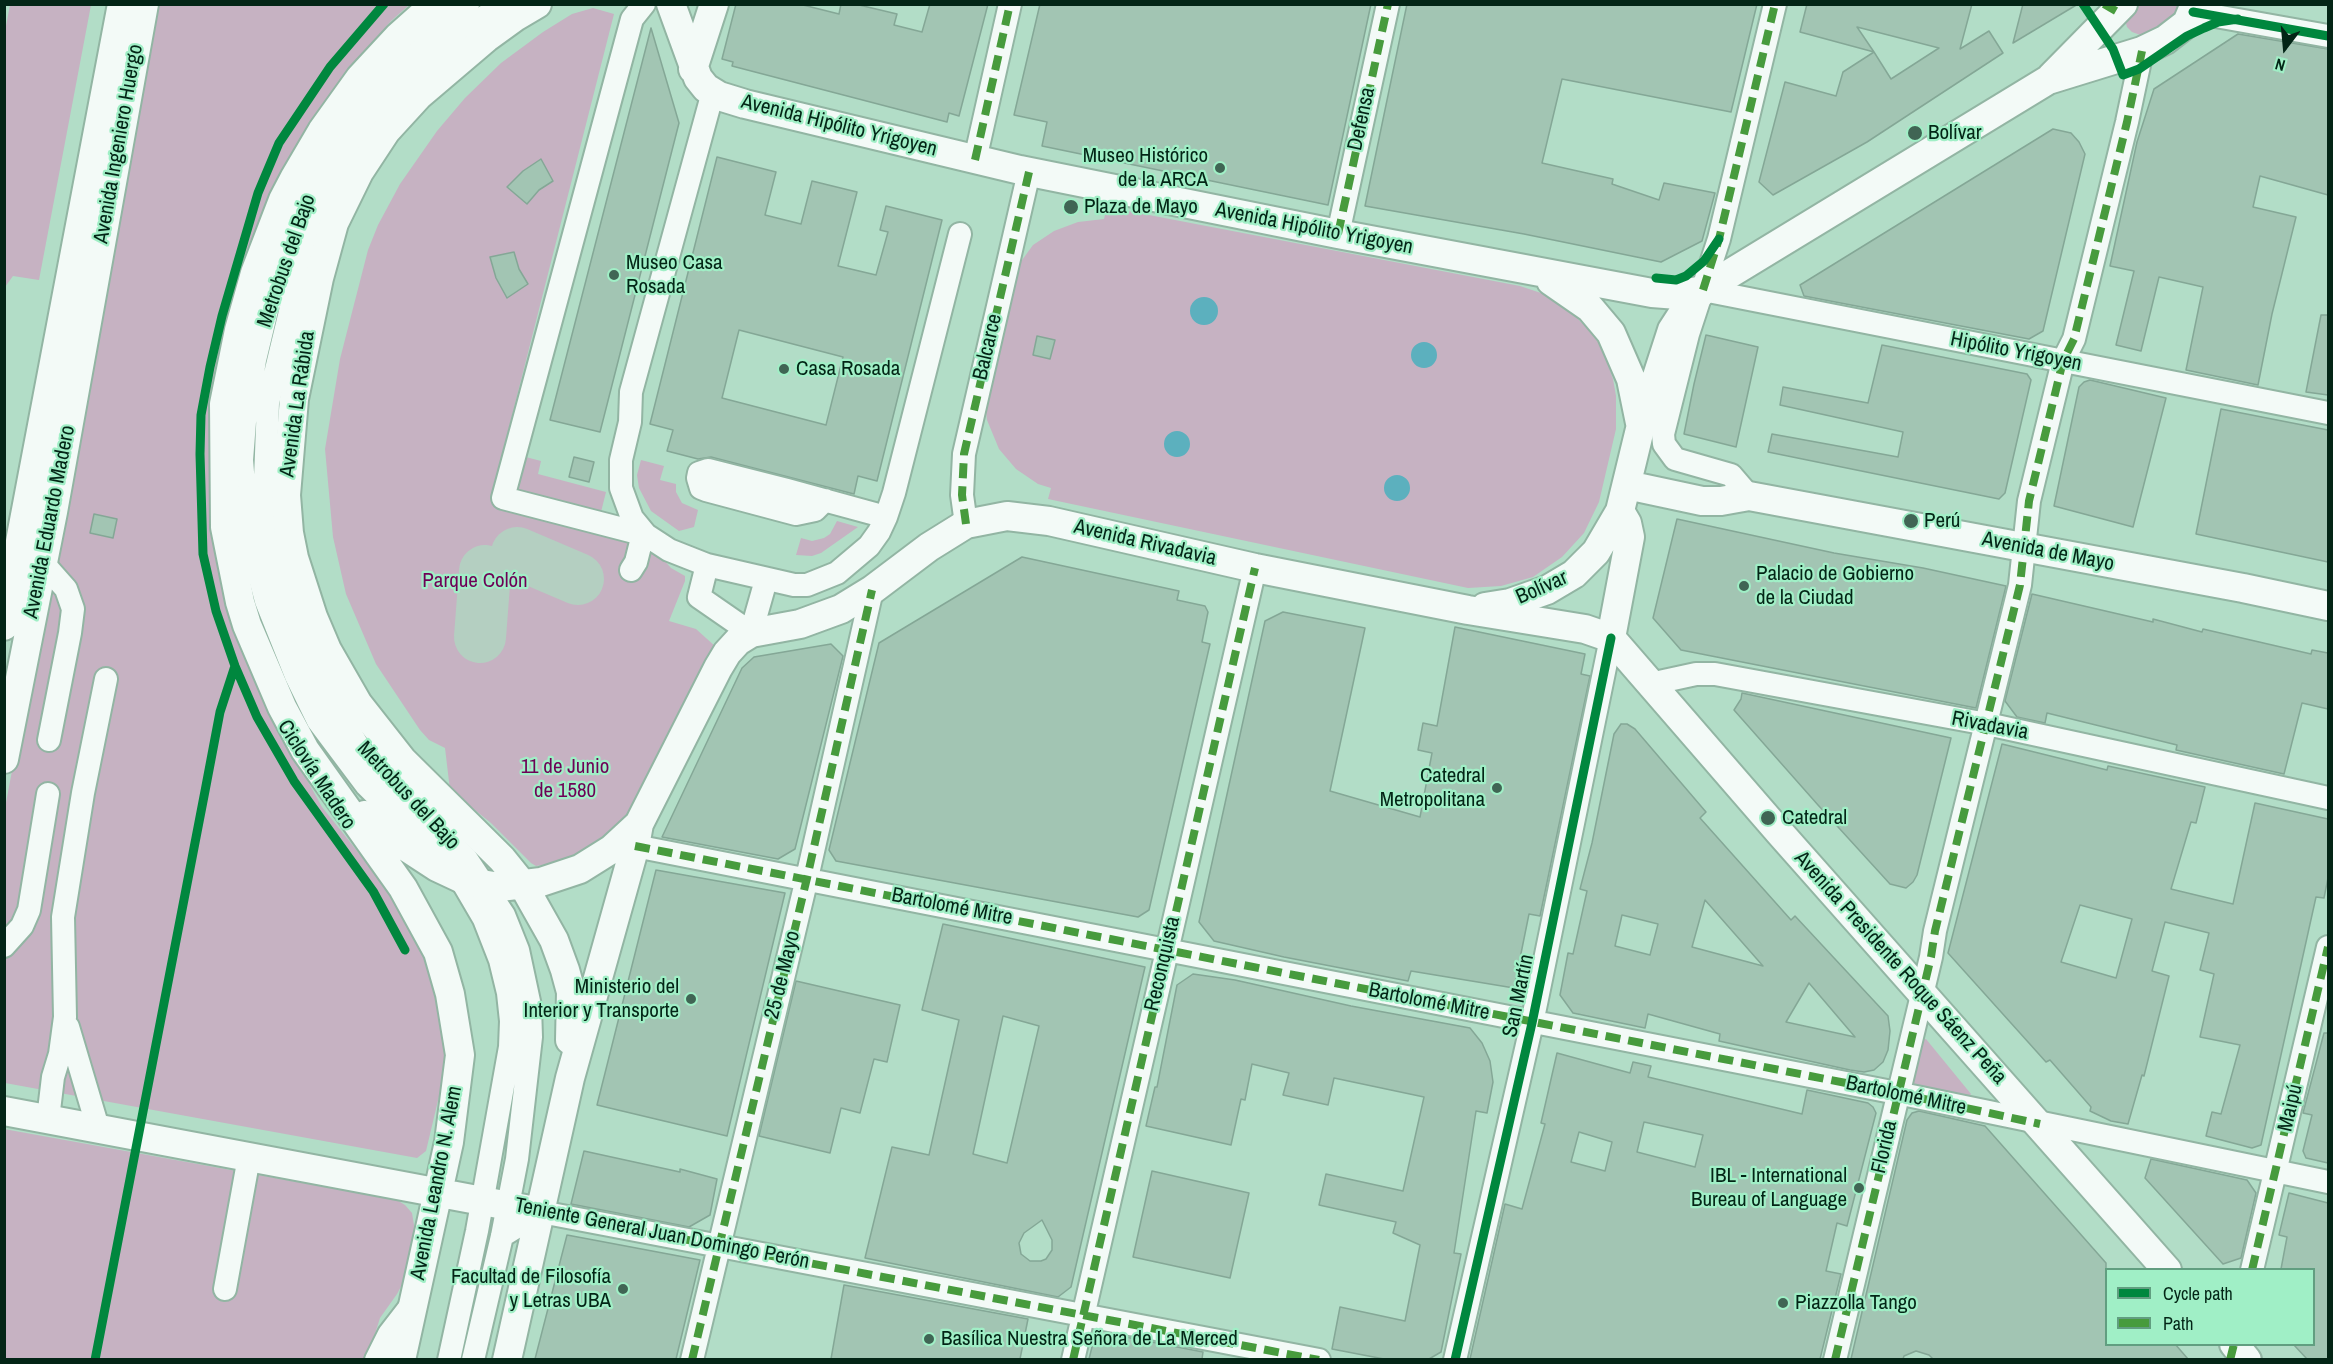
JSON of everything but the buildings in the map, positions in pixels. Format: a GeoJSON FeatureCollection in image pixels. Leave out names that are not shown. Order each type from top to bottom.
{"type":"FeatureCollection","features":[{"type":"Feature","properties":{"kind":"main road","name":"Avenida Ingeniero Huergo"},"geometry":{"type":"LineString","coordinates":[[82,281],[122,4]]}},
{"type":"Feature","properties":{"kind":"main road","name":"Avenida Ingeniero Huergo"},"geometry":{"type":"LineString","coordinates":[[82,281],[144,4]]}},
{"type":"Feature","properties":{"kind":"main road"},"geometry":{"type":"LineString","coordinates":[[435,4],[398,37],[360,78],[322,131],[283,200],[255,273],[239,330],[224,404],[225,526],[240,602],[247,625],[282,707],[305,750],[332,786],[391,837],[437,867],[473,882],[523,885],[559,877],[580,869],[637,835]]}},
{"type":"Feature","properties":{"kind":"main road","name":"Avenida La Rábida"},"geometry":{"type":"LineString","coordinates":[[523,885],[502,859],[402,760],[358,705],[327,650],[303,587],[289,533],[286,495],[294,399],[318,278],[334,223],[359,172],[386,131],[419,95],[486,39],[537,4]]}},
{"type":"Feature","properties":{"kind":"main road"},"geometry":{"type":"LineString","coordinates":[[670,4],[693,69]]}},
{"type":"Feature","properties":{"kind":"main road"},"geometry":{"type":"LineString","coordinates":[[693,69],[714,4]]}},
{"type":"Feature","properties":{"kind":"main road"},"geometry":{"type":"LineString","coordinates":[[2048,80],[2114,7]]}},
{"type":"Feature","properties":{"kind":"main road"},"geometry":{"type":"LineString","coordinates":[[2114,7],[2115,28],[2121,40],[2128,46],[2142,51]]}},
{"type":"Feature","properties":{"kind":"main road"},"geometry":{"type":"LineString","coordinates":[[1703,290],[2048,80],[2142,51],[2181,29],[2191,18],[2194,8]]}},
{"type":"Feature","properties":{"kind":"main road","name":"Avenida Hipólito Yrigoyen"},"geometry":{"type":"LineString","coordinates":[[693,69],[706,88],[745,104],[1029,172],[1338,234],[1665,295],[1703,290]]}},
{"type":"Feature","properties":{"kind":"main road","name":"Bolívar"},"geometry":{"type":"LineString","coordinates":[[1536,272],[1590,308],[1611,333],[1631,379],[1640,429]]}},
{"type":"Feature","properties":{"kind":"main road","name":"Avenida Eduardo Madero"},"geometry":{"type":"LineString","coordinates":[[4,759],[43,563],[82,281]]}},
{"type":"Feature","properties":{"kind":"main road","name":"Avenida Eduardo Madero"},"geometry":{"type":"LineString","coordinates":[[4,626],[82,281]]}},
{"type":"Feature","properties":{"kind":"main road","name":"Bolívar"},"geometry":{"type":"LineString","coordinates":[[1468,610],[1510,603],[1547,590],[1574,574],[1596,552],[1623,498],[1640,429],[1672,330],[1703,290]]}},
{"type":"Feature","properties":{"kind":"main road","name":"Avenida de Mayo"},"geometry":{"type":"LineString","coordinates":[[1623,498],[1708,502],[1749,495],[2328,606]]}},
{"type":"Feature","properties":{"kind":"main road"},"geometry":{"type":"LineString","coordinates":[[1611,638],[1630,537],[1623,498]]}},
{"type":"Feature","properties":{"kind":"main road","name":"Avenida Rivadavia"},"geometry":{"type":"LineString","coordinates":[[637,835],[718,668],[738,641],[752,633],[800,624],[841,609],[966,525],[992,518],[1022,517],[1255,568],[1468,610],[1585,629],[1611,638]]}},
{"type":"Feature","properties":{"kind":"main road","name":"Avenida Presidente Roque Sáenz Peña"},"geometry":{"type":"LineString","coordinates":[[1611,638],[2166,1268]]}},
{"type":"Feature","properties":{"kind":"main road","name":"Avenida Leandro N. Alem"},"geometry":{"type":"LineString","coordinates":[[332,786],[404,888],[438,952],[450,993],[460,1055],[449,1142],[401,1359]]}},
{"type":"Feature","properties":{"kind":"main road"},"geometry":{"type":"LineString","coordinates":[[507,1359],[570,1078],[637,835]]}},
{"type":"Feature","properties":{"kind":"main road"},"geometry":{"type":"LineString","coordinates":[[523,885],[554,940],[571,992],[570,1078]]}},
{"type":"Feature","properties":{"kind":"main road","name":"Teniente General Juan Domingo Perón"},"geometry":{"type":"LineString","coordinates":[[4,1111],[541,1212]]}},
{"type":"Feature","properties":{"kind":"main road"},"geometry":{"type":"LineString","coordinates":[[2236,1346],[2247,1359]]}},
{"type":"Feature","properties":{"kind":"street","name":"Metrobus del Bajo"},"geometry":{"type":"LineString","coordinates":[[468,4],[431,33],[356,113],[311,190],[293,231],[267,310],[255,360],[245,422],[242,460],[251,545],[270,612],[296,676],[318,721],[366,785],[473,882]]}},
{"type":"Feature","properties":{"kind":"street","name":"Metrobus del Bajo"},"geometry":{"type":"LineString","coordinates":[[449,1359],[495,1203],[510,1047],[511,1022],[508,993],[500,960],[484,919],[466,858],[361,751],[309,663],[286,606],[265,516],[265,479],[268,403],[306,252],[326,198],[376,119],[415,73],[448,42],[502,4]]}},
{"type":"Feature","properties":{"kind":"street"},"geometry":{"type":"LineString","coordinates":[[644,4],[632,19],[503,498],[646,535]]}},
{"type":"Feature","properties":{"kind":"street"},"geometry":{"type":"LineString","coordinates":[[975,160],[1010,4]]}},
{"type":"Feature","properties":{"kind":"street","name":"Defensa"},"geometry":{"type":"LineString","coordinates":[[1338,234],[1388,4]]}},
{"type":"Feature","properties":{"kind":"street","name":"Bolívar"},"geometry":{"type":"LineString","coordinates":[[1749,495],[1731,475],[1675,459],[1664,444],[1663,434],[1685,345],[1719,239],[1775,4]]}},
{"type":"Feature","properties":{"kind":"street"},"geometry":{"type":"LineString","coordinates":[[2194,8],[2328,36]]}},
{"type":"Feature","properties":{"kind":"street"},"geometry":{"type":"LineString","coordinates":[[1987,724],[2020,585],[2030,501],[2063,361],[2074,339],[2142,51]]}},
{"type":"Feature","properties":{"kind":"street"},"geometry":{"type":"LineString","coordinates":[[713,92],[631,392],[630,422],[621,460],[621,488],[632,518],[646,535],[669,550],[708,565],[766,580],[807,585],[837,573],[869,546],[886,517],[960,234]]}},
{"type":"Feature","properties":{"kind":"street","name":"Balcarce"},"geometry":{"type":"LineString","coordinates":[[966,525],[962,495],[964,454],[1029,172]]}},
{"type":"Feature","properties":{"kind":"street","name":"Hipólito Yrigoyen"},"geometry":{"type":"LineString","coordinates":[[1703,290],[2328,413]]}},
{"type":"Feature","properties":{"kind":"street","name":"Metrobus del Bajo"},"geometry":{"type":"LineString","coordinates":[[223,458],[255,360]]}},
{"type":"Feature","properties":{"kind":"street"},"geometry":{"type":"LineString","coordinates":[[825,500],[886,517]]}},
{"type":"Feature","properties":{"kind":"street"},"geometry":{"type":"LineString","coordinates":[[631,570],[636,562],[641,542],[646,535]]}},
{"type":"Feature","properties":{"kind":"street"},"geometry":{"type":"LineString","coordinates":[[43,563],[66,589],[72,600],[73,609],[49,740]]}},
{"type":"Feature","properties":{"kind":"street"},"geometry":{"type":"LineString","coordinates":[[708,565],[699,597],[752,633],[766,580]]}},
{"type":"Feature","properties":{"kind":"street","name":"Reconquista"},"geometry":{"type":"LineString","coordinates":[[1073,1359],[1255,568]]}},
{"type":"Feature","properties":{"kind":"street","name":"25 de Mayo"},"geometry":{"type":"LineString","coordinates":[[692,1359],[807,878],[872,590]]}},
{"type":"Feature","properties":{"kind":"street","name":"San Martín"},"geometry":{"type":"LineString","coordinates":[[1455,1359],[1532,1023],[1611,638]]}},
{"type":"Feature","properties":{"kind":"street","name":"Rivadavia"},"geometry":{"type":"LineString","coordinates":[[1650,684],[1696,674],[1714,674],[1987,724],[2328,798]]}},
{"type":"Feature","properties":{"kind":"street"},"geometry":{"type":"LineString","coordinates":[[48,1119],[53,1077],[60,1054],[65,1017],[63,916],[83,793],[106,679]]}},
{"type":"Feature","properties":{"kind":"street","name":"Florida"},"geometry":{"type":"LineString","coordinates":[[1835,1359],[1987,724]]}},
{"type":"Feature","properties":{"kind":"street"},"geometry":{"type":"LineString","coordinates":[[4,946],[22,926],[29,910],[48,794]]}},
{"type":"Feature","properties":{"kind":"street","name":"Bartolomé Mitre"},"geometry":{"type":"LineString","coordinates":[[637,835],[807,878],[1897,1094],[2328,1182]]}},
{"type":"Feature","properties":{"kind":"street","name":"Maipú"},"geometry":{"type":"LineString","coordinates":[[2252,1268],[2328,947]]}},
{"type":"Feature","properties":{"kind":"street"},"geometry":{"type":"LineString","coordinates":[[65,1017],[98,1128]]}},
{"type":"Feature","properties":{"kind":"street"},"geometry":{"type":"LineString","coordinates":[[225,1289],[249,1157]]}},
{"type":"Feature","properties":{"kind":"street","name":"Metrobus del Bajo"},"geometry":{"type":"LineString","coordinates":[[473,1359],[502,1236],[495,1203]]}},
{"type":"Feature","properties":{"kind":"street"},"geometry":{"type":"LineString","coordinates":[[502,1236],[541,1212]]}},
{"type":"Feature","properties":{"kind":"street","name":"Teniente General Juan Domingo Perón"},"geometry":{"type":"LineString","coordinates":[[541,1212],[1319,1359]]}},
{"type":"Feature","properties":{"kind":"street"},"geometry":{"type":"LineString","coordinates":[[376,1359],[389,1334],[414,1301]]}},
{"type":"Feature","properties":{"kind":"green space"},"geometry":{"type":"Polygon","coordinates":[[[10,5],[91,5],[39,280],[13,276],[5,287],[4,36],[10,5]]]}},
{"type":"Feature","properties":{"kind":"green space"},"geometry":{"type":"Polygon","coordinates":[[[156,5],[409,5],[391,21],[345,74],[315,116],[214,421],[279,729],[322,807],[378,877],[398,907],[429,967],[437,995],[444,1035],[445,1071],[426,1151],[417,1158],[5,1083],[5,808],[156,5]]]}},
{"type":"Feature","properties":{"kind":"green space"},"geometry":{"type":"Polygon","coordinates":[[[2129,5],[2188,5],[2180,20],[2143,36],[2132,32],[2127,27],[2124,16],[2129,5]]]}},
{"type":"Feature","properties":{"kind":"green space","name":"Parque Colón"},"geometry":{"type":"Polygon","coordinates":[[[593,8],[614,14],[503,451],[541,461],[538,474],[606,492],[597,528],[647,541],[671,568],[685,576],[669,621],[696,629],[716,647],[626,816],[609,833],[584,851],[559,862],[536,866],[491,823],[450,790],[445,748],[429,740],[420,730],[376,664],[346,594],[333,537],[325,449],[340,359],[368,250],[378,225],[400,184],[437,131],[465,98],[501,63],[572,14],[593,8]]]}},
{"type":"Feature","properties":{"kind":"green space","name":"Plaza de Mayo"},"geometry":{"type":"Polygon","coordinates":[[[1107,207],[1520,286],[1550,296],[1566,307],[1592,333],[1603,350],[1616,396],[1616,429],[1599,502],[1584,533],[1562,557],[1533,577],[1501,586],[1468,588],[1048,499],[1051,488],[1038,484],[1016,469],[999,449],[987,420],[985,405],[1017,267],[1033,245],[1054,231],[1078,222],[1104,219],[1107,207]]]}},
{"type":"Feature","properties":{"kind":"green space"},"geometry":{"type":"Polygon","coordinates":[[[641,460],[664,466],[660,480],[676,484],[676,492],[682,503],[698,510],[694,527],[679,531],[651,511],[639,488],[637,475],[641,460]]]}},
{"type":"Feature","properties":{"kind":"green space"},"geometry":{"type":"Polygon","coordinates":[[[837,521],[858,527],[821,553],[812,556],[796,555],[801,538],[812,541],[824,538],[830,534],[837,521]]]}},
{"type":"Feature","properties":{"kind":"green space"},"geometry":{"type":"Polygon","coordinates":[[[1926,1039],[1971,1094],[1967,1099],[1912,1089],[1907,1081],[1916,1041],[1926,1039]]]}},
{"type":"Feature","properties":{"kind":"green space"},"geometry":{"type":"Polygon","coordinates":[[[4,1129],[397,1200],[405,1205],[412,1213],[415,1231],[405,1279],[380,1318],[367,1359],[5,1359],[4,1129]]]}},
{"type":"Feature","properties":{"kind":"water"},"geometry":{"type":"Polygon","coordinates":[[[1204,297],[1214,301],[1218,311],[1214,321],[1204,325],[1194,321],[1190,311],[1194,301],[1204,297]]]}},
{"type":"Feature","properties":{"kind":"water"},"geometry":{"type":"Polygon","coordinates":[[[1424,342],[1433,346],[1437,355],[1433,364],[1424,368],[1415,364],[1411,355],[1415,346],[1424,342]]]}},
{"type":"Feature","properties":{"kind":"water"},"geometry":{"type":"Polygon","coordinates":[[[1177,431],[1186,435],[1190,444],[1186,453],[1177,457],[1168,453],[1164,444],[1168,435],[1177,431]]]}},
{"type":"Feature","properties":{"kind":"water"},"geometry":{"type":"Polygon","coordinates":[[[1397,475],[1406,479],[1410,488],[1406,497],[1397,501],[1388,497],[1384,488],[1388,479],[1397,475]]]}},
{"type":"Feature","properties":{"kind":"taxiway"},"geometry":{"type":"LineString","coordinates":[[517,553],[578,579]]}},
{"type":"Feature","properties":{"kind":"taxiway"},"geometry":{"type":"LineString","coordinates":[[480,637],[485,571]]}},
{"type":"Feature","properties":{"kind":"marked path"},"geometry":{"type":"LineString","coordinates":[[975,160],[1010,4]]}},
{"type":"Feature","properties":{"kind":"marked path"},"geometry":{"type":"LineString","coordinates":[[1338,234],[1388,4]]}},
{"type":"Feature","properties":{"kind":"marked path"},"geometry":{"type":"LineString","coordinates":[[1703,290],[1719,239],[1775,4]]}},
{"type":"Feature","properties":{"kind":"marked path"},"geometry":{"type":"LineString","coordinates":[[2104,4],[2116,11]]}},
{"type":"Feature","properties":{"kind":"marked path"},"geometry":{"type":"LineString","coordinates":[[1835,1360],[1931,957],[1935,931],[2020,585],[2029,501],[2063,361],[2074,339],[2142,51]]}},
{"type":"Feature","properties":{"kind":"marked path"},"geometry":{"type":"LineString","coordinates":[[966,524],[962,495],[964,454],[1029,172]]}},
{"type":"Feature","properties":{"kind":"marked path"},"geometry":{"type":"LineString","coordinates":[[1073,1360],[1255,568]]}},
{"type":"Feature","properties":{"kind":"marked path"},"geometry":{"type":"LineString","coordinates":[[692,1360],[807,878],[872,590]]}},
{"type":"Feature","properties":{"kind":"marked path"},"geometry":{"type":"LineString","coordinates":[[635,846],[1897,1093],[2040,1124]]}},
{"type":"Feature","properties":{"kind":"marked path"},"geometry":{"type":"LineString","coordinates":[[2252,1268],[2328,947]]}},
{"type":"Feature","properties":{"kind":"marked path"},"geometry":{"type":"LineString","coordinates":[[541,1212],[1319,1360]]}},
{"type":"Feature","properties":{"kind":"marked path"},"geometry":{"type":"LineString","coordinates":[[2230,1360],[2234,1346]]}},
{"type":"Feature","properties":{"kind":"cycle path","name":"Ciclovía Madero"},"geometry":{"type":"LineString","coordinates":[[384,4],[330,67],[279,143],[258,193],[222,316],[210,367],[201,415],[200,454],[203,554],[216,611],[235,666],[257,717],[294,781],[373,891],[405,950]]}},
{"type":"Feature","properties":{"kind":"cycle path"},"geometry":{"type":"LineString","coordinates":[[2083,4],[2113,49],[2123,75],[2139,69],[2187,36],[2218,22],[2238,19]]}},
{"type":"Feature","properties":{"kind":"cycle path"},"geometry":{"type":"LineString","coordinates":[[2193,12],[2328,36]]}},
{"type":"Feature","properties":{"kind":"cycle path"},"geometry":{"type":"LineString","coordinates":[[1656,278],[1676,280],[1686,276],[1704,261],[1719,239]]}},
{"type":"Feature","properties":{"kind":"cycle path"},"geometry":{"type":"LineString","coordinates":[[1455,1360],[1532,1023],[1611,638]]}},
{"type":"Feature","properties":{"kind":"cycle path"},"geometry":{"type":"LineString","coordinates":[[95,1360],[220,712],[235,666]]}},
{"type":"Feature","properties":{"kind":"place","name":"Bolívar"},"geometry":{"type":"Point","coordinates":[1915,133]}},
{"type":"Feature","properties":{"kind":"place","name":"Museo Histórico de la ARCA"},"geometry":{"type":"Point","coordinates":[1220,168]}},
{"type":"Feature","properties":{"kind":"place","name":"Plaza de Mayo"},"geometry":{"type":"Point","coordinates":[1071,207]}},
{"type":"Feature","properties":{"kind":"place","name":"Museo Casa Rosada"},"geometry":{"type":"Point","coordinates":[614,275]}},
{"type":"Feature","properties":{"kind":"place","name":"Casa Rosada"},"geometry":{"type":"Point","coordinates":[784,369]}},
{"type":"Feature","properties":{"kind":"place","name":"Perú"},"geometry":{"type":"Point","coordinates":[1911,521]}},
{"type":"Feature","properties":{"kind":"place","name":"Palacio de Gobierno de la Ciudad"},"geometry":{"type":"Point","coordinates":[1744,586]}},
{"type":"Feature","properties":{"kind":"place","name":"Catedral Metropolitana"},"geometry":{"type":"Point","coordinates":[1497,788]}},
{"type":"Feature","properties":{"kind":"place","name":"Catedral"},"geometry":{"type":"Point","coordinates":[1768,818]}},
{"type":"Feature","properties":{"kind":"place","name":"Ministerio del Interior y Transporte"},"geometry":{"type":"Point","coordinates":[691,999]}},
{"type":"Feature","properties":{"kind":"place","name":"IBL - International Bureau of Language"},"geometry":{"type":"Point","coordinates":[1859,1188]}},
{"type":"Feature","properties":{"kind":"place","name":"Facultad de Filosofía y Letras UBA"},"geometry":{"type":"Point","coordinates":[623,1289]}},
{"type":"Feature","properties":{"kind":"place","name":"Piazzolla Tango"},"geometry":{"type":"Point","coordinates":[1783,1303]}},
{"type":"Feature","properties":{"kind":"place","name":"Basílica Nuestra Señora de La Merced"},"geometry":{"type":"Point","coordinates":[929,1339]}},
{"type":"Feature","properties":{"kind":"park label","name":"11 de Junio de 1580"},"geometry":{"type":"Point","coordinates":[565,779]}}]}
